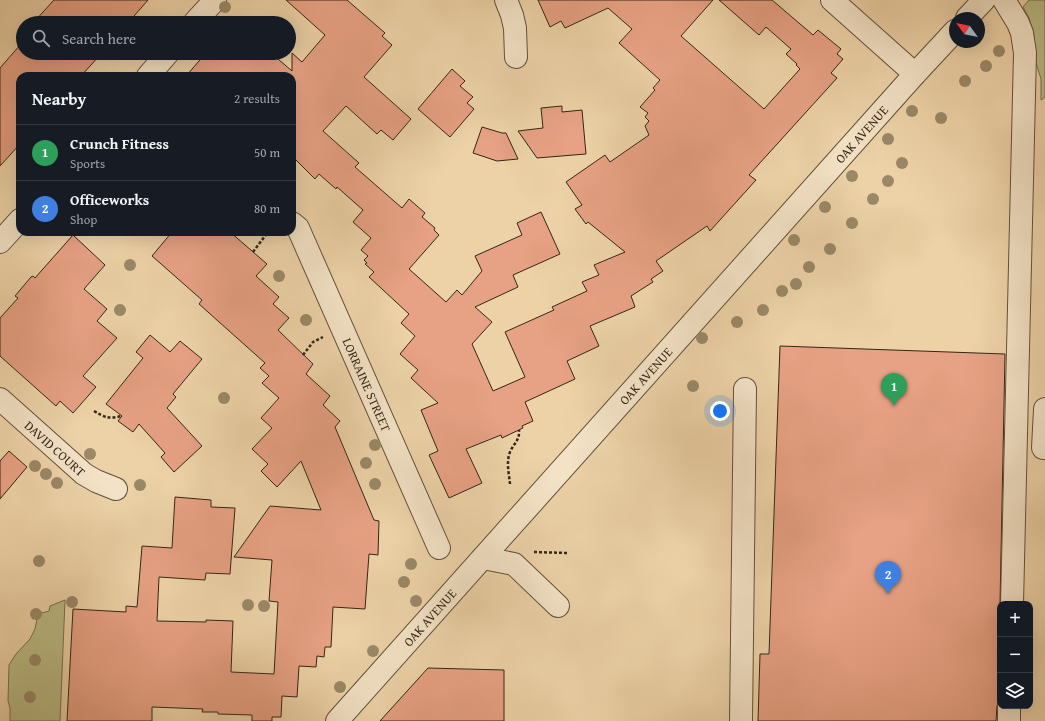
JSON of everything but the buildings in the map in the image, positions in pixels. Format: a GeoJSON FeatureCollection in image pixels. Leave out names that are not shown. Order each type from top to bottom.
{"type":"FeatureCollection","features":[{"type":"Feature","properties":{"kind":"street"},"geometry":{"type":"LineString","coordinates":[[200,16],[215,0]]}},
{"type":"Feature","properties":{"kind":"street"},"geometry":{"type":"LineString","coordinates":[[506,0],[515,28],[516,57]]}},
{"type":"Feature","properties":{"kind":"street"},"geometry":{"type":"LineString","coordinates":[[832,0],[915,74]]}},
{"type":"Feature","properties":{"kind":"street"},"geometry":{"type":"LineString","coordinates":[[973,12],[984,0]]}},
{"type":"Feature","properties":{"kind":"street"},"geometry":{"type":"LineString","coordinates":[[1004,0],[1018,23],[1022,33],[1025,53],[1012,601]]}},
{"type":"Feature","properties":{"kind":"street","name":"OAK AVENUE"},"geometry":{"type":"LineString","coordinates":[[337,721],[949,37]]}},
{"type":"Feature","properties":{"kind":"street"},"geometry":{"type":"LineString","coordinates":[[151,72],[162,60]]}},
{"type":"Feature","properties":{"kind":"street"},"geometry":{"type":"LineString","coordinates":[[0,242],[16,224]]}},
{"type":"Feature","properties":{"kind":"street","name":"LORRAINE STREET"},"geometry":{"type":"LineString","coordinates":[[296,226],[439,548]]}},
{"type":"Feature","properties":{"kind":"street"},"geometry":{"type":"LineString","coordinates":[[741,721],[745,389]]}},
{"type":"Feature","properties":{"kind":"street","name":"DAVID COURT"},"geometry":{"type":"LineString","coordinates":[[0,400],[84,474],[96,481],[116,489]]}},
{"type":"Feature","properties":{"kind":"street"},"geometry":{"type":"LineString","coordinates":[[1045,409],[1043,448],[1045,448]]}},
{"type":"Feature","properties":{"kind":"street"},"geometry":{"type":"LineString","coordinates":[[483,558],[514,564],[558,606]]}},
{"type":"Feature","properties":{"kind":"street"},"geometry":{"type":"LineString","coordinates":[[1009,709],[1009,721]]}},
{"type":"Feature","properties":{"kind":"path"},"geometry":{"type":"LineString","coordinates":[[253,252],[265,236]]}},
{"type":"Feature","properties":{"kind":"path"},"geometry":{"type":"LineString","coordinates":[[303,355],[313,342],[324,337]]}},
{"type":"Feature","properties":{"kind":"path"},"geometry":{"type":"LineString","coordinates":[[94,411],[105,418],[110,419],[122,416]]}},
{"type":"Feature","properties":{"kind":"path"},"geometry":{"type":"LineString","coordinates":[[510,484],[508,464],[510,453],[520,436],[519,430]]}},
{"type":"Feature","properties":{"kind":"path"},"geometry":{"type":"LineString","coordinates":[[532,552],[567,553]]}},
{"type":"Feature","properties":{"kind":"green space"},"geometry":{"type":"Polygon","coordinates":[[[1029,0],[1045,0],[1045,97],[1041,100],[1041,79],[1032,50],[1034,35],[1029,18],[1023,7],[1029,0]]]}},
{"type":"Feature","properties":{"kind":"green space"},"geometry":{"type":"Polygon","coordinates":[[[65,600],[60,721],[10,721],[10,708],[8,701],[9,665],[16,654],[30,639],[35,629],[38,614],[49,611],[50,606],[65,600]]]}},
{"type":"Feature","properties":{"kind":"place","name":"Crunch Fitness"},"geometry":{"type":"Point","coordinates":[894,406]}},
{"type":"Feature","properties":{"kind":"place","name":"Officeworks"},"geometry":{"type":"Point","coordinates":[888,594]}}]}
